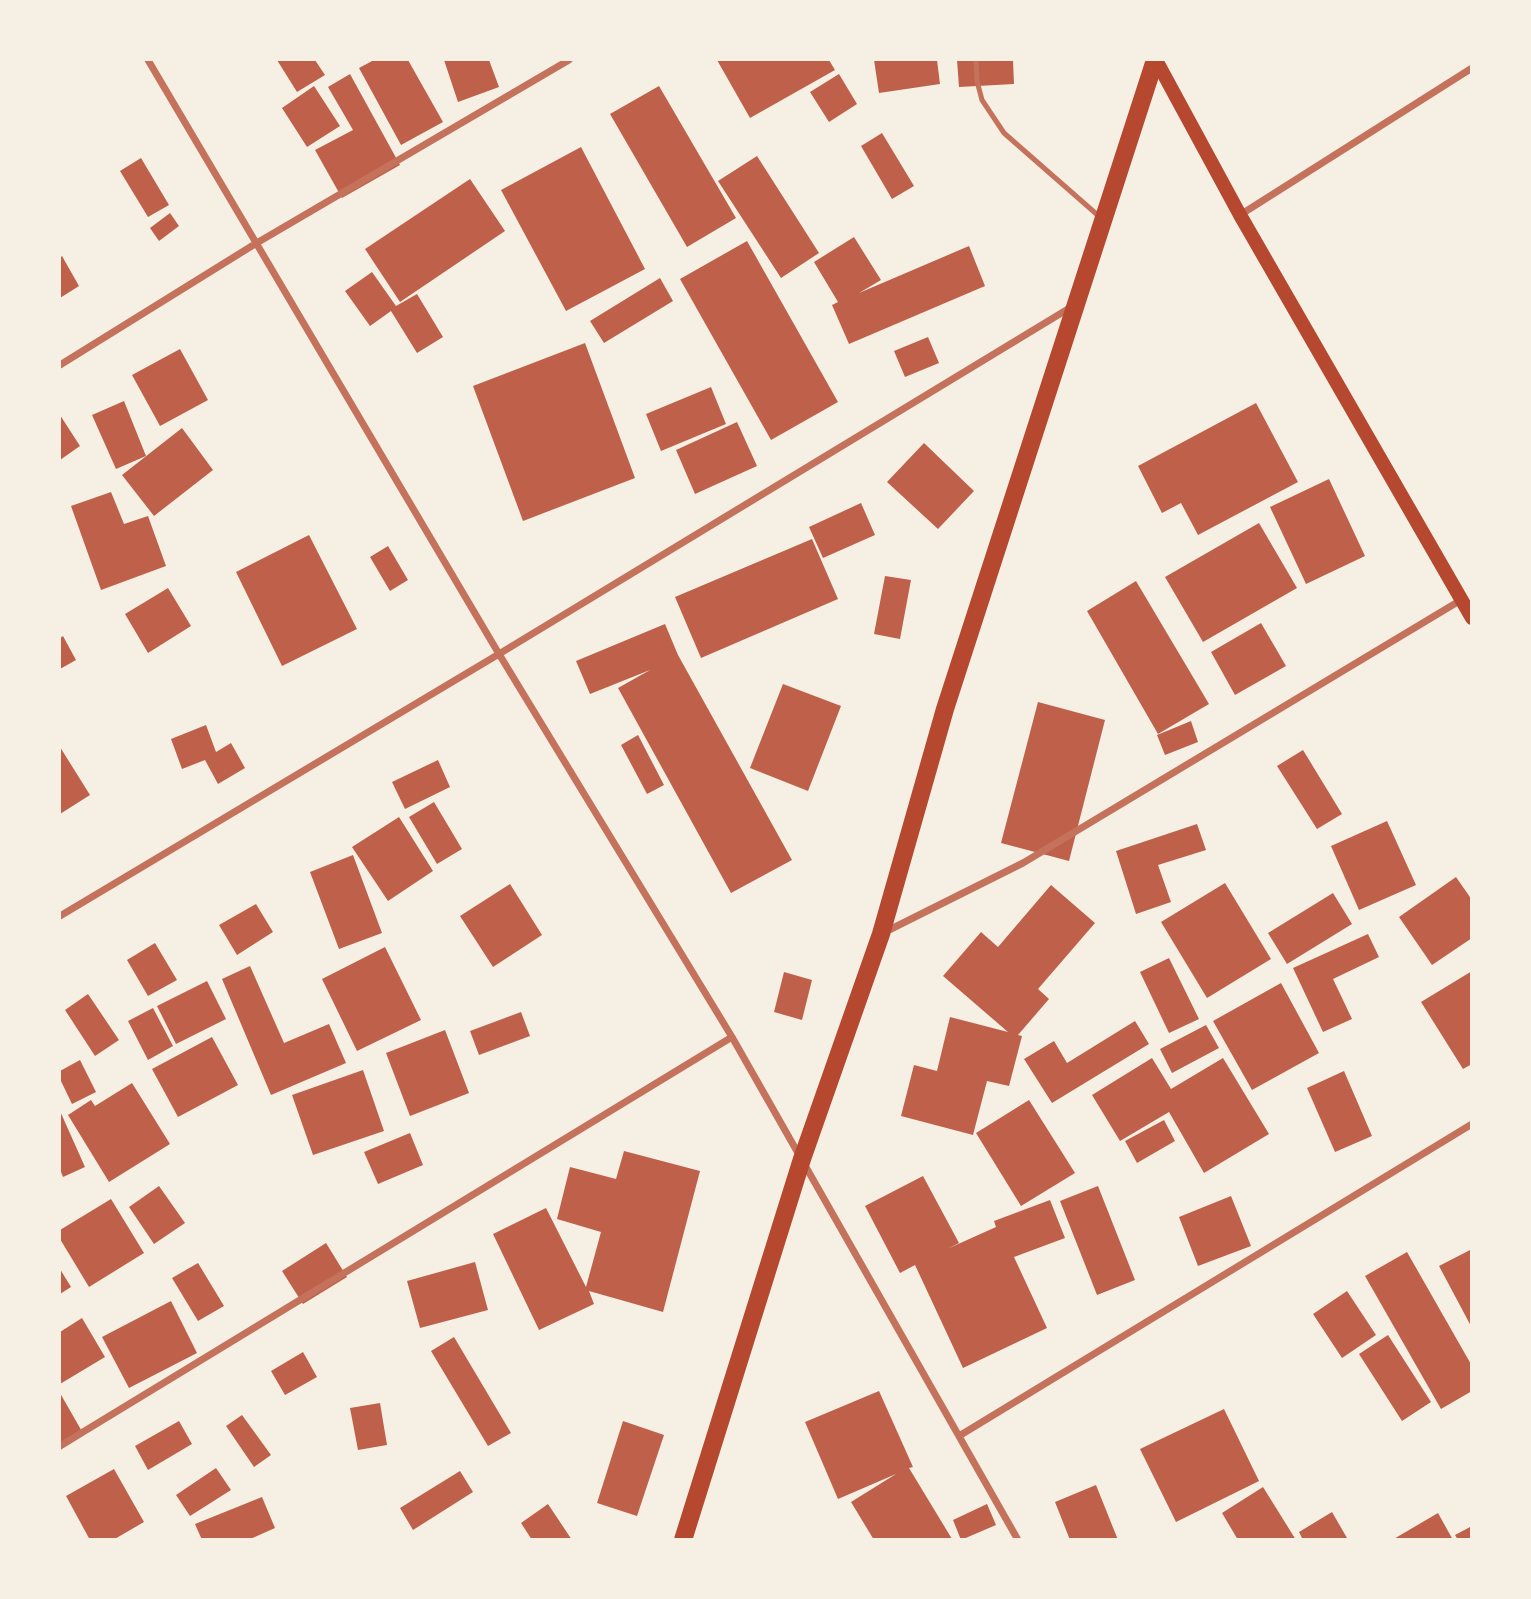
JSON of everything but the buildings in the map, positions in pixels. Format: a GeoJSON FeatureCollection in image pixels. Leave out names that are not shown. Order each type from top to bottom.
{"type":"FeatureCollection","features":[{"type":"Feature","properties":{"kind":"main road"},"geometry":{"type":"LineString","coordinates":[[683,1539],[802,1159],[881,934],[945,709],[1155,60]]}},
{"type":"Feature","properties":{"kind":"main road"},"geometry":{"type":"LineString","coordinates":[[1155,60],[1240,215],[1472,618]]}},
{"type":"Feature","properties":{"kind":"street"},"geometry":{"type":"LineString","coordinates":[[148,60],[499,654],[732,1037],[1018,1539]]}},
{"type":"Feature","properties":{"kind":"street"},"geometry":{"type":"LineString","coordinates":[[60,365],[255,244],[569,60]]}},
{"type":"Feature","properties":{"kind":"street"},"geometry":{"type":"LineString","coordinates":[[1240,215],[1472,68]]}},
{"type":"Feature","properties":{"kind":"street"},"geometry":{"type":"LineString","coordinates":[[60,916],[1076,304]]}},
{"type":"Feature","properties":{"kind":"street"},"geometry":{"type":"LineString","coordinates":[[881,934],[1023,863],[1461,600]]}},
{"type":"Feature","properties":{"kind":"street"},"geometry":{"type":"LineString","coordinates":[[60,1446],[732,1037]]}},
{"type":"Feature","properties":{"kind":"street"},"geometry":{"type":"LineString","coordinates":[[959,1436],[1472,1124]]}},
{"type":"Feature","properties":{"kind":"lane"},"geometry":{"type":"LineString","coordinates":[[976,60],[977,81],[982,100],[1004,133],[1104,220]]}}]}
